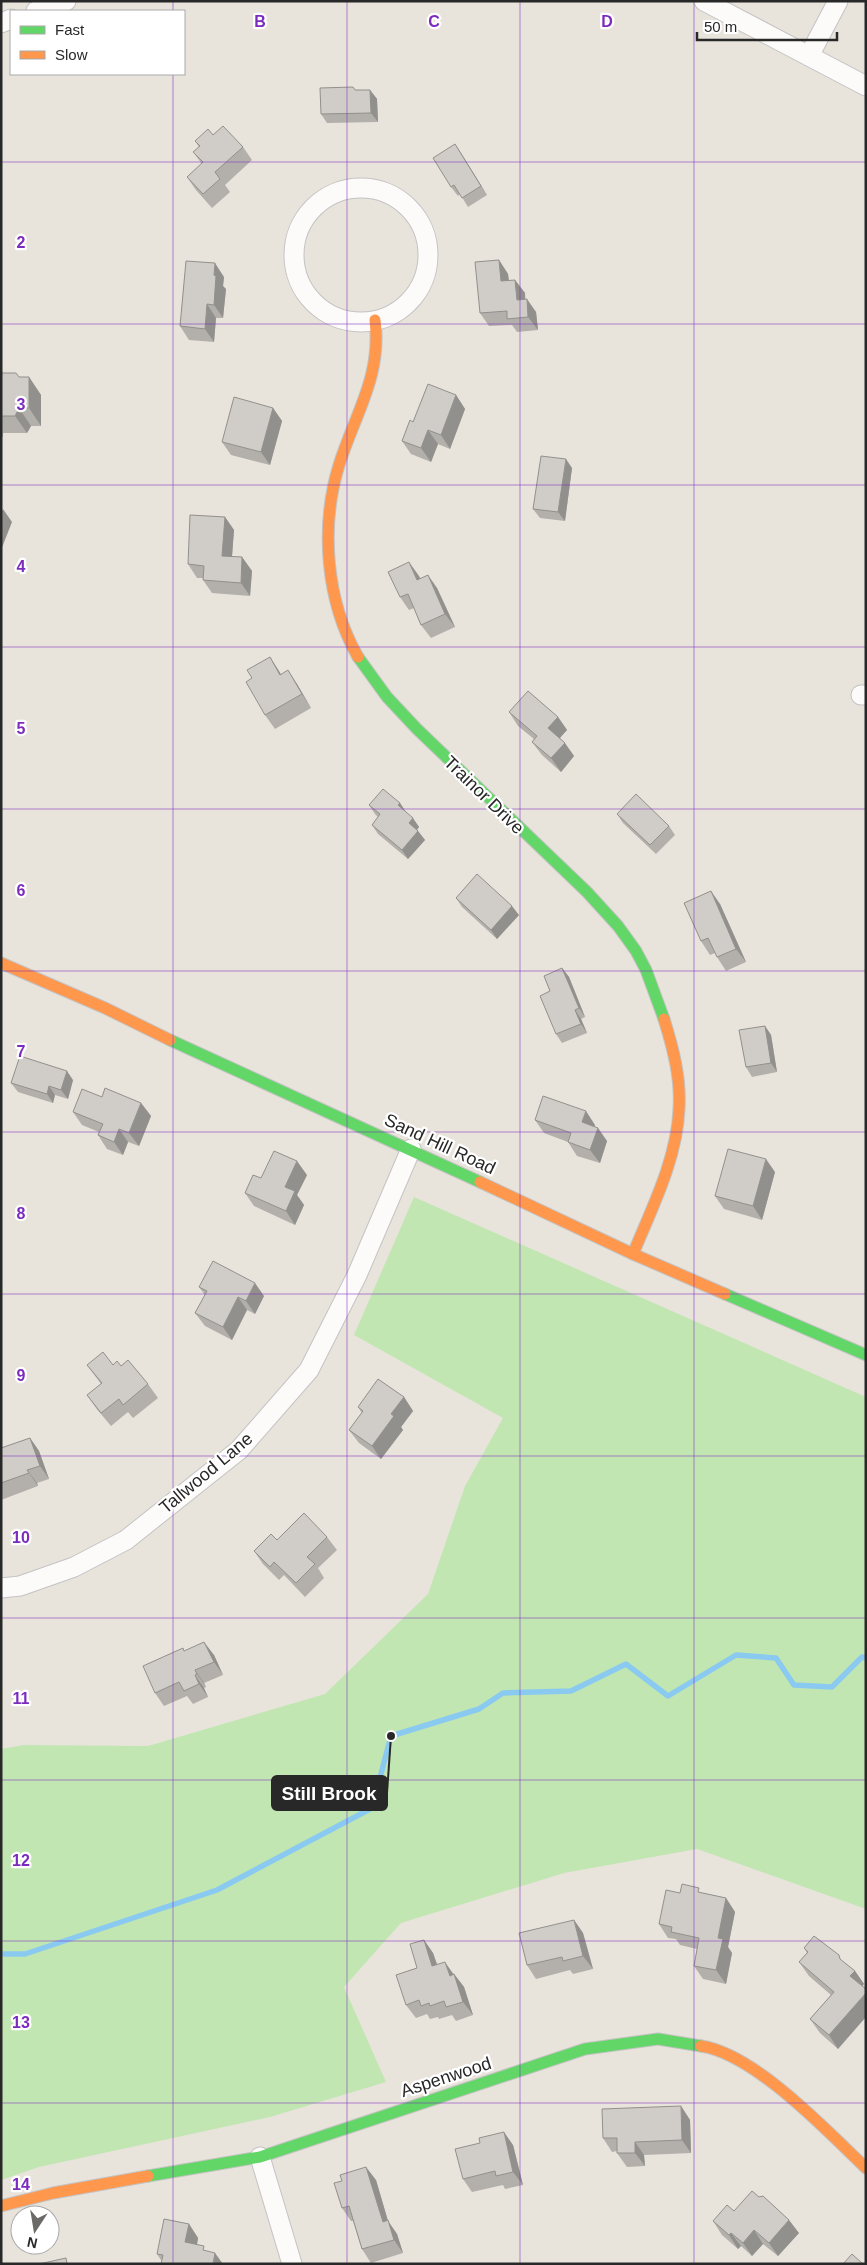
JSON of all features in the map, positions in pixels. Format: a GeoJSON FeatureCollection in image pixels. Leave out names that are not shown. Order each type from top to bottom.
{"type":"FeatureCollection","features":[{"type":"Feature","properties":{"kind":"street"},"geometry":{"type":"LineString","coordinates":[[39,10],[66,1]]}},
{"type":"Feature","properties":{"kind":"street"},"geometry":{"type":"LineString","coordinates":[[704,1],[866,86]]}},
{"type":"Feature","properties":{"kind":"street"},"geometry":{"type":"LineString","coordinates":[[809,56],[838,1]]}},
{"type":"Feature","properties":{"kind":"street"},"geometry":{"type":"LineString","coordinates":[[364,187],[392,195],[404,203],[419,219],[427,239],[429,260],[424,281],[412,299],[395,313],[375,320],[356,322],[338,318],[322,309],[309,296],[299,281],[294,263],[297,236],[310,211],[323,199],[343,190],[364,187]]}},
{"type":"Feature","properties":{"kind":"street","name":"Trainor Drive"},"geometry":{"type":"LineString","coordinates":[[375,320],[379,339],[375,359],[363,404],[338,466],[331,501],[328,545],[331,572],[341,622],[354,652],[379,686],[420,733],[610,915],[636,952],[657,993],[677,1065],[680,1091],[678,1122],[660,1192],[634,1254]]}},
{"type":"Feature","properties":{"kind":"street","name":"Sand Hill Road"},"geometry":{"type":"LineString","coordinates":[[1,963],[105,1008],[210,1059],[634,1254],[866,1355]]}},
{"type":"Feature","properties":{"kind":"street","name":"Tallwood Lane"},"geometry":{"type":"LineString","coordinates":[[1,1588],[20,1586],[74,1567],[126,1540],[240,1450],[309,1370],[357,1275],[411,1150]]}},
{"type":"Feature","properties":{"kind":"street","name":"Aspenwood"},"geometry":{"type":"LineString","coordinates":[[1,2206],[53,2193],[260,2157],[586,2049],[658,2039],[709,2047],[756,2069],[803,2109],[866,2168]]}},
{"type":"Feature","properties":{"kind":"street"},"geometry":{"type":"LineString","coordinates":[[260,2157],[292,2264]]}},
{"type":"Feature","properties":{"kind":"green space"},"geometry":{"type":"Polygon","coordinates":[[[414,1197],[866,1397],[866,1909],[697,1849],[564,1873],[401,1923],[344,1987],[386,2082],[270,2117],[39,2167],[1,2180],[1,1749],[24,1745],[148,1746],[325,1694],[428,1594],[465,1486],[503,1418],[354,1335],[414,1197]]]}},
{"type":"Feature","properties":{"kind":"building"},"geometry":{"type":"Polygon","coordinates":[[[353,87],[355,90],[370,90],[371,113],[321,114],[320,88],[353,87]]]}},
{"type":"Feature","properties":{"kind":"building"},"geometry":{"type":"Polygon","coordinates":[[[223,126],[243,147],[215,172],[220,179],[203,194],[187,177],[203,162],[193,152],[200,146],[195,141],[208,129],[213,135],[223,126]]]}},
{"type":"Feature","properties":{"kind":"building"},"geometry":{"type":"Polygon","coordinates":[[[455,144],[481,186],[462,198],[454,185],[451,187],[433,158],[455,144]]]}},
{"type":"Feature","properties":{"kind":"building"},"geometry":{"type":"Polygon","coordinates":[[[499,260],[501,281],[515,280],[517,300],[527,299],[528,317],[507,319],[507,311],[480,313],[475,262],[499,260]]]}},
{"type":"Feature","properties":{"kind":"building"},"geometry":{"type":"Polygon","coordinates":[[[186,261],[215,263],[214,305],[207,304],[205,329],[180,326],[186,261]]]}},
{"type":"Feature","properties":{"kind":"building"},"geometry":{"type":"Polygon","coordinates":[[[1,373],[16,373],[19,377],[29,377],[29,408],[19,408],[15,416],[1,416],[1,373]]]}},
{"type":"Feature","properties":{"kind":"building"},"geometry":{"type":"Polygon","coordinates":[[[428,384],[456,395],[441,435],[428,430],[421,448],[402,441],[410,420],[413,422],[428,384]]]}},
{"type":"Feature","properties":{"kind":"building"},"geometry":{"type":"Polygon","coordinates":[[[234,397],[273,408],[261,452],[222,442],[234,397]]]}},
{"type":"Feature","properties":{"kind":"building"},"geometry":{"type":"Polygon","coordinates":[[[541,456],[566,459],[558,512],[533,509],[541,456]]]}},
{"type":"Feature","properties":{"kind":"building"},"geometry":{"type":"Polygon","coordinates":[[[190,515],[225,517],[222,556],[242,557],[241,583],[203,580],[204,566],[188,564],[190,515]]]}},
{"type":"Feature","properties":{"kind":"building"},"geometry":{"type":"Polygon","coordinates":[[[409,562],[417,580],[428,575],[445,614],[421,625],[408,594],[400,597],[388,572],[409,562]]]}},
{"type":"Feature","properties":{"kind":"building"},"geometry":{"type":"Polygon","coordinates":[[[270,657],[280,675],[288,670],[302,694],[265,715],[246,682],[252,678],[247,670],[270,657]]]}},
{"type":"Feature","properties":{"kind":"building"},"geometry":{"type":"Polygon","coordinates":[[[528,691],[558,717],[548,728],[565,743],[551,758],[532,742],[537,736],[509,712],[528,691]]]}},
{"type":"Feature","properties":{"kind":"building"},"geometry":{"type":"Polygon","coordinates":[[[383,789],[400,803],[398,805],[413,818],[409,823],[418,831],[402,850],[372,825],[380,814],[369,805],[383,789]]]}},
{"type":"Feature","properties":{"kind":"building"},"geometry":{"type":"Polygon","coordinates":[[[636,794],[669,826],[650,845],[617,814],[636,794]]]}},
{"type":"Feature","properties":{"kind":"building"},"geometry":{"type":"Polygon","coordinates":[[[477,874],[512,906],[491,930],[456,898],[477,874]]]}},
{"type":"Feature","properties":{"kind":"building"},"geometry":{"type":"Polygon","coordinates":[[[711,891],[736,949],[717,957],[708,938],[701,941],[684,903],[711,891]]]}},
{"type":"Feature","properties":{"kind":"building"},"geometry":{"type":"Polygon","coordinates":[[[562,968],[579,1008],[575,1010],[581,1024],[556,1034],[540,996],[550,991],[544,976],[562,968]]]}},
{"type":"Feature","properties":{"kind":"building"},"geometry":{"type":"Polygon","coordinates":[[[765,1026],[771,1063],[746,1067],[739,1030],[765,1026]]]}},
{"type":"Feature","properties":{"kind":"building"},"geometry":{"type":"Polygon","coordinates":[[[20,1056],[67,1071],[61,1090],[49,1086],[47,1094],[11,1083],[20,1056]]]}},
{"type":"Feature","properties":{"kind":"building"},"geometry":{"type":"Polygon","coordinates":[[[105,1088],[141,1103],[129,1133],[119,1129],[114,1142],[98,1135],[103,1124],[73,1112],[82,1089],[102,1097],[105,1088]]]}},
{"type":"Feature","properties":{"kind":"building"},"geometry":{"type":"Polygon","coordinates":[[[543,1096],[586,1111],[582,1122],[598,1128],[590,1150],[568,1142],[571,1133],[535,1120],[543,1096]]]}},
{"type":"Feature","properties":{"kind":"building"},"geometry":{"type":"Polygon","coordinates":[[[728,1149],[766,1159],[753,1206],[715,1196],[728,1149]]]}},
{"type":"Feature","properties":{"kind":"building"},"geometry":{"type":"Polygon","coordinates":[[[274,1151],[297,1161],[285,1187],[295,1191],[286,1211],[245,1193],[253,1175],[261,1178],[274,1151]]]}},
{"type":"Feature","properties":{"kind":"building"},"geometry":{"type":"Polygon","coordinates":[[[213,1261],[255,1283],[246,1301],[238,1297],[223,1327],[195,1313],[207,1291],[199,1287],[213,1261]]]}},
{"type":"Feature","properties":{"kind":"building"},"geometry":{"type":"Polygon","coordinates":[[[103,1352],[113,1365],[117,1361],[121,1366],[128,1360],[148,1384],[123,1405],[119,1399],[101,1413],[87,1395],[102,1383],[87,1365],[103,1352]]]}},
{"type":"Feature","properties":{"kind":"building"},"geometry":{"type":"Polygon","coordinates":[[[378,1379],[404,1397],[391,1414],[394,1416],[372,1446],[349,1430],[363,1411],[358,1407],[378,1379]]]}},
{"type":"Feature","properties":{"kind":"building"},"geometry":{"type":"Polygon","coordinates":[[[30,1438],[40,1466],[27,1470],[29,1473],[1,1483],[1,1448],[30,1438]]]}},
{"type":"Feature","properties":{"kind":"building"},"geometry":{"type":"Polygon","coordinates":[[[304,1513],[327,1537],[307,1557],[315,1564],[296,1583],[274,1562],[270,1567],[254,1551],[271,1534],[277,1540],[304,1513]]]}},
{"type":"Feature","properties":{"kind":"building"},"geometry":{"type":"Polygon","coordinates":[[[204,1642],[214,1662],[195,1670],[199,1684],[184,1691],[179,1682],[155,1693],[143,1666],[183,1648],[184,1651],[204,1642]]]}},
{"type":"Feature","properties":{"kind":"building"},"geometry":{"type":"Polygon","coordinates":[[[682,1884],[699,1888],[698,1892],[726,1898],[718,1938],[723,1939],[716,1970],[694,1966],[699,1938],[671,1932],[672,1927],[659,1924],[666,1890],[680,1893],[682,1884]]]}},
{"type":"Feature","properties":{"kind":"building"},"geometry":{"type":"Polygon","coordinates":[[[574,1920],[583,1956],[563,1961],[562,1957],[527,1965],[519,1933],[574,1920]]]}},
{"type":"Feature","properties":{"kind":"building"},"geometry":{"type":"Polygon","coordinates":[[[814,1936],[839,1955],[840,1959],[855,1971],[850,1976],[866,1989],[866,1993],[829,2035],[810,2019],[834,1992],[799,1962],[808,1952],[804,1948],[814,1936]]]}},
{"type":"Feature","properties":{"kind":"building"},"geometry":{"type":"Polygon","coordinates":[[[424,1940],[432,1966],[445,1962],[450,1976],[454,1974],[463,2002],[446,2007],[444,2001],[430,2006],[429,2003],[421,2006],[419,2000],[406,2005],[396,1975],[417,1968],[410,1944],[424,1940]]]}},
{"type":"Feature","properties":{"kind":"building"},"geometry":{"type":"Polygon","coordinates":[[[681,2106],[682,2140],[635,2142],[635,2153],[617,2153],[617,2138],[603,2138],[602,2109],[681,2106]]]}},
{"type":"Feature","properties":{"kind":"building"},"geometry":{"type":"Polygon","coordinates":[[[504,2132],[513,2172],[496,2176],[495,2171],[463,2179],[455,2149],[480,2143],[479,2138],[504,2132]]]}},
{"type":"Feature","properties":{"kind":"building"},"geometry":{"type":"Polygon","coordinates":[[[366,2167],[383,2222],[388,2220],[394,2240],[362,2249],[349,2206],[342,2208],[334,2183],[342,2181],[340,2175],[366,2167]]]}},
{"type":"Feature","properties":{"kind":"building"},"geometry":{"type":"Polygon","coordinates":[[[752,2191],[759,2197],[763,2196],[789,2220],[769,2243],[754,2230],[743,2243],[731,2233],[729,2235],[713,2221],[727,2205],[734,2211],[752,2191]]]}},
{"type":"Feature","properties":{"kind":"building"},"geometry":{"type":"Polygon","coordinates":[[[164,2219],[189,2224],[185,2242],[204,2246],[203,2250],[215,2253],[213,2264],[161,2264],[163,2255],[157,2254],[164,2219]]]}},
{"type":"Feature","properties":{"kind":"building"},"geometry":{"type":"Polygon","coordinates":[[[852,2254],[863,2264],[843,2264],[852,2254]]]}},
{"type":"Feature","properties":{"kind":"building"},"geometry":{"type":"Polygon","coordinates":[[[66,2258],[67,2264],[39,2264],[66,2258]]]}},
{"type":"Feature","properties":{"kind":"waterway"},"geometry":{"type":"LineString","coordinates":[[1,1954],[25,1954],[217,1890],[372,1808],[391,1736],[479,1709],[503,1693],[571,1691],[626,1664],[668,1696],[736,1655],[776,1658],[794,1685],[832,1687],[862,1657],[866,1658]]}},
{"type":"Feature","properties":{"kind":"traffic: fast"},"geometry":{"type":"LineString","coordinates":[[358,657],[387,697],[417,729],[587,892],[618,926],[636,951],[646,970],[664,1019]]}},
{"type":"Feature","properties":{"kind":"traffic: fast"},"geometry":{"type":"LineString","coordinates":[[170,1040],[480,1182]]}},
{"type":"Feature","properties":{"kind":"traffic: fast"},"geometry":{"type":"LineString","coordinates":[[725,1294],[866,1355]]}},
{"type":"Feature","properties":{"kind":"traffic: fast"},"geometry":{"type":"LineString","coordinates":[[148,2176],[260,2157],[585,2049],[658,2039],[701,2046]]}},
{"type":"Feature","properties":{"kind":"traffic: slow"},"geometry":{"type":"LineString","coordinates":[[358,657],[347,635],[333,588],[329,563],[329,513],[339,465],[371,377],[375,359],[375,320]]}},
{"type":"Feature","properties":{"kind":"traffic: slow"},"geometry":{"type":"LineString","coordinates":[[1,963],[105,1008],[170,1040]]}},
{"type":"Feature","properties":{"kind":"traffic: slow"},"geometry":{"type":"LineString","coordinates":[[633,1254],[669,1165],[677,1128],[679,1109],[678,1075],[664,1019]]}},
{"type":"Feature","properties":{"kind":"traffic: slow"},"geometry":{"type":"LineString","coordinates":[[480,1182],[633,1254],[725,1294]]}},
{"type":"Feature","properties":{"kind":"traffic: slow"},"geometry":{"type":"LineString","coordinates":[[701,2046],[722,2052],[744,2063],[766,2078],[789,2096],[866,2168]]}},
{"type":"Feature","properties":{"kind":"traffic: slow"},"geometry":{"type":"LineString","coordinates":[[1,2206],[53,2193],[148,2176]]}},
{"type":"Feature","properties":{"kind":"place","name":"Still Brook"},"geometry":{"type":"Point","coordinates":[391,1736]}}]}
